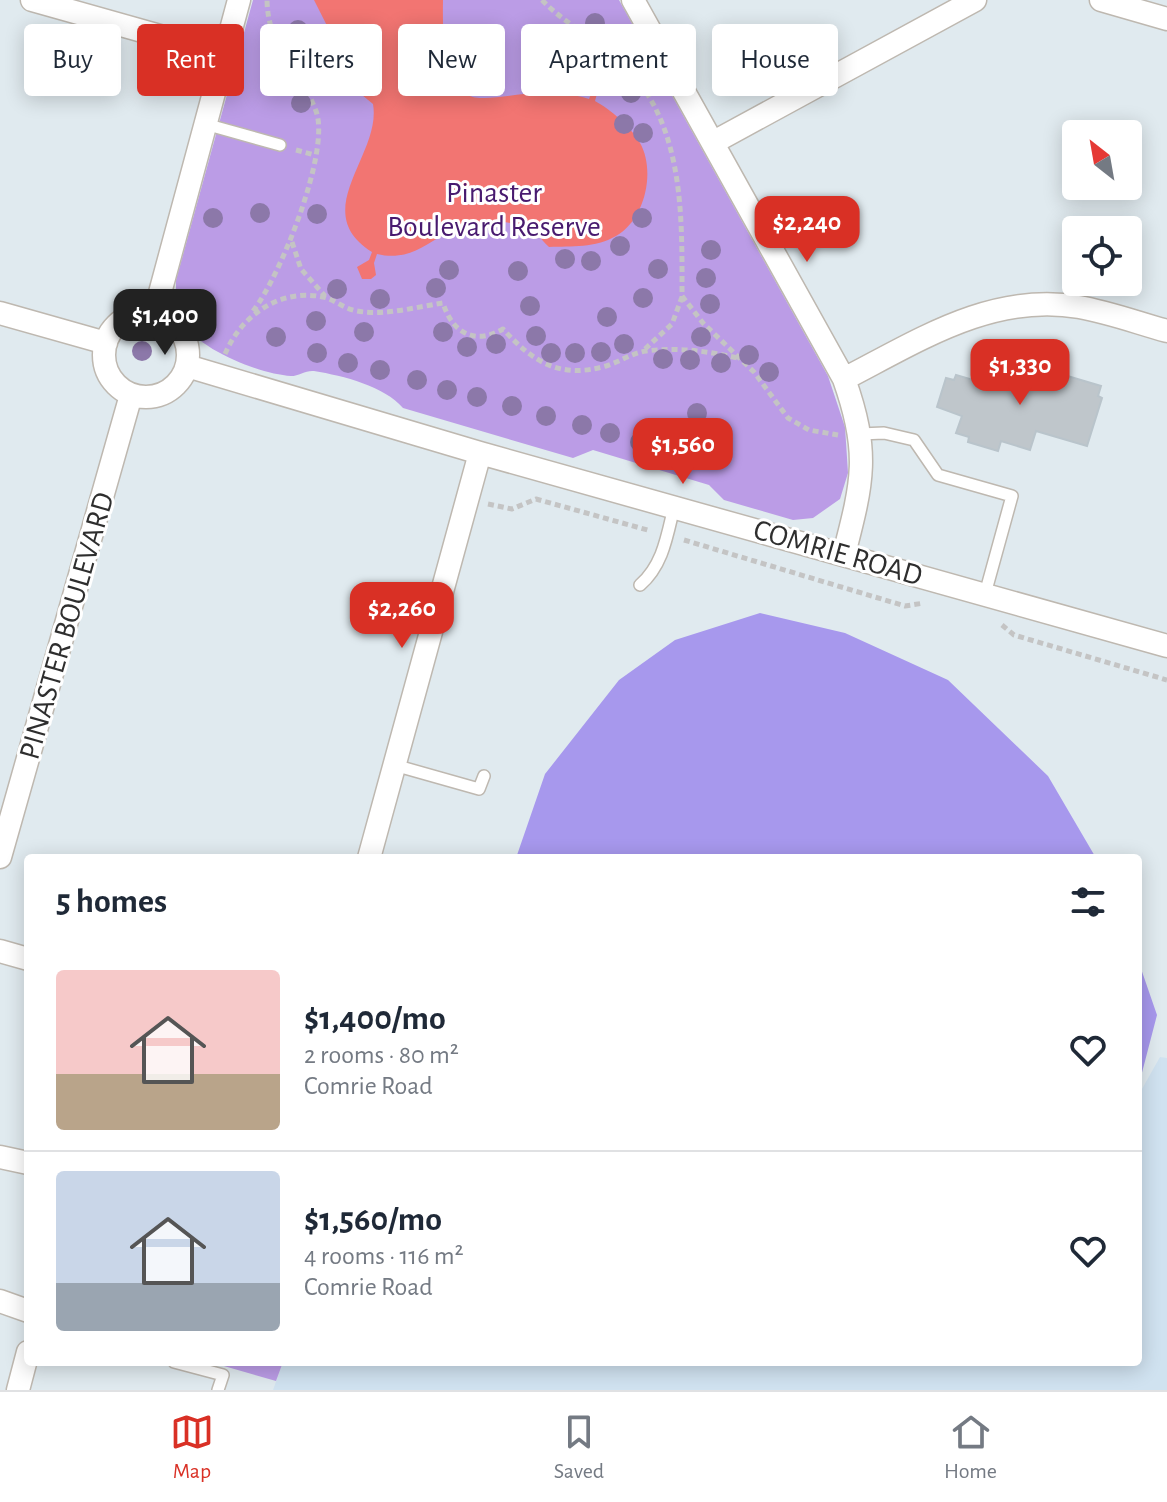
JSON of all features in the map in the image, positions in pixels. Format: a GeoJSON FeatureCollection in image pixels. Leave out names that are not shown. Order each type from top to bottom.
{"type":"FeatureCollection","features":[{"type":"Feature","properties":{"kind":"street"},"geometry":{"type":"LineString","coordinates":[[32,0],[137,30]]}},
{"type":"Feature","properties":{"kind":"street"},"geometry":{"type":"LineString","coordinates":[[232,24],[239,0]]}},
{"type":"Feature","properties":{"kind":"street"},"geometry":{"type":"LineString","coordinates":[[633,0],[844,379],[859,420],[853,435],[862,465],[844,554]]}},
{"type":"Feature","properties":{"kind":"street"},"geometry":{"type":"LineString","coordinates":[[714,142],[975,0]]}},
{"type":"Feature","properties":{"kind":"street"},"geometry":{"type":"LineString","coordinates":[[1101,0],[1167,19]]}},
{"type":"Feature","properties":{"kind":"street"},"geometry":{"type":"LineString","coordinates":[[154,315],[213,96]]}},
{"type":"Feature","properties":{"kind":"street"},"geometry":{"type":"LineString","coordinates":[[844,379],[958,320],[1015,305],[1077,307],[1167,331]]}},
{"type":"Feature","properties":{"kind":"street"},"geometry":{"type":"LineString","coordinates":[[0,313],[106,343]]}},
{"type":"Feature","properties":{"kind":"street"},"geometry":{"type":"LineString","coordinates":[[154,315],[175,325],[184,337],[187,366],[171,390],[146,397],[131,395],[109,376],[104,362],[106,343],[117,324],[130,316],[154,315]]}},
{"type":"Feature","properties":{"kind":"street","name":"COMRIE ROAD"},"geometry":{"type":"LineString","coordinates":[[187,366],[480,453],[1167,646]]}},
{"type":"Feature","properties":{"kind":"street","name":"PINASTER BOULEVARD"},"geometry":{"type":"LineString","coordinates":[[0,857],[131,395]]}},
{"type":"Feature","properties":{"kind":"street"},"geometry":{"type":"LineString","coordinates":[[370,854],[480,453]]}},
{"type":"Feature","properties":{"kind":"street"},"geometry":{"type":"LineString","coordinates":[[0,951],[24,958]]}},
{"type":"Feature","properties":{"kind":"street"},"geometry":{"type":"LineString","coordinates":[[0,1157],[24,1162]]}},
{"type":"Feature","properties":{"kind":"street"},"geometry":{"type":"LineString","coordinates":[[0,1301],[24,1310]]}},
{"type":"Feature","properties":{"kind":"street"},"geometry":{"type":"LineString","coordinates":[[18,1390],[24,1366]]}},
{"type":"Feature","properties":{"kind":"lane"},"geometry":{"type":"LineString","coordinates":[[205,124],[280,145]]}},
{"type":"Feature","properties":{"kind":"lane"},"geometry":{"type":"LineString","coordinates":[[853,435],[884,433],[914,440],[938,475],[1012,496],[985,594]]}},
{"type":"Feature","properties":{"kind":"lane"},"geometry":{"type":"LineString","coordinates":[[640,585],[652,574],[661,557],[674,507]]}},
{"type":"Feature","properties":{"kind":"lane"},"geometry":{"type":"LineString","coordinates":[[394,765],[479,789],[484,776]]}},
{"type":"Feature","properties":{"kind":"lane"},"geometry":{"type":"LineString","coordinates":[[189,1366],[223,1375],[218,1390]]}},
{"type":"Feature","properties":{"kind":"path"},"geometry":{"type":"LineString","coordinates":[[542,0],[566,23],[614,55],[635,79],[659,119],[675,156],[680,181],[682,296],[672,324],[642,352]]}},
{"type":"Feature","properties":{"kind":"path"},"geometry":{"type":"LineString","coordinates":[[292,242],[301,269],[326,297],[357,311],[380,312],[443,303],[448,319],[460,333],[481,337],[503,329],[526,354],[562,371],[607,366],[642,352],[700,350],[738,358]]}},
{"type":"Feature","properties":{"kind":"path"},"geometry":{"type":"LineString","coordinates":[[682,296],[754,372],[788,418],[809,430],[853,435]]}},
{"type":"Feature","properties":{"kind":"path"},"geometry":{"type":"LineString","coordinates":[[219,377],[225,351],[253,312],[290,299],[326,297]]}},
{"type":"Feature","properties":{"kind":"path"},"geometry":{"type":"LineString","coordinates":[[484,504],[512,509],[536,499],[654,532]]}},
{"type":"Feature","properties":{"kind":"path"},"geometry":{"type":"LineString","coordinates":[[681,539],[905,606],[931,602]]}},
{"type":"Feature","properties":{"kind":"path"},"geometry":{"type":"LineString","coordinates":[[991,622],[1014,635],[1167,680]]}},
{"type":"Feature","properties":{"kind":"shaded area"},"geometry":{"type":"Polygon","coordinates":[[[314,0],[443,0],[444,24],[398,24],[398,96],[480,98],[521,95],[589,99],[596,96],[595,101],[626,125],[645,154],[645,194],[634,219],[626,229],[600,243],[549,247],[535,232],[523,226],[490,221],[471,223],[411,252],[395,256],[377,254],[374,263],[376,275],[371,279],[362,279],[357,267],[369,260],[372,252],[354,236],[346,219],[346,201],[373,123],[373,104],[363,96],[382,96],[382,24],[326,24],[314,0]]]}},
{"type":"Feature","properties":{"kind":"shaded area"},"geometry":{"type":"Polygon","coordinates":[[[760,613],[845,633],[948,680],[1048,776],[1094,854],[517,854],[545,774],[619,680],[675,640],[760,613]]]}},
{"type":"Feature","properties":{"kind":"shaded area"},"geometry":{"type":"Polygon","coordinates":[[[1142,972],[1157,1015],[1142,1073],[1142,972]]]}},
{"type":"Feature","properties":{"kind":"shaded area"},"geometry":{"type":"Polygon","coordinates":[[[1160,1057],[1167,1058],[1167,1390],[273,1390],[282,1366],[1142,1366],[1142,1089],[1160,1057]]]}},
{"type":"Feature","properties":{"kind":"green space","name":"Pinaster Boulevard Reserve"},"geometry":{"type":"Polygon","coordinates":[[[253,0],[619,0],[632,24],[521,24],[521,96],[672,96],[828,376],[845,427],[848,473],[840,499],[813,518],[793,520],[724,500],[709,485],[593,450],[573,458],[403,408],[385,394],[350,379],[314,371],[291,376],[263,371],[231,359],[202,342],[180,317],[176,280],[227,96],[244,96],[244,33],[253,0]]]}},
{"type":"Feature","properties":{"kind":"green space"},"geometry":{"type":"Polygon","coordinates":[[[224,1366],[282,1366],[276,1381],[224,1366]]]}},
{"type":"Feature","properties":{"kind":"building"},"geometry":{"type":"Polygon","coordinates":[[[978,360],[1050,382],[1054,372],[1101,386],[1098,396],[1102,398],[1087,446],[1036,431],[1030,450],[1001,441],[998,451],[968,442],[969,437],[956,433],[962,416],[937,407],[946,378],[954,380],[956,375],[973,380],[978,360]]]}}]}
